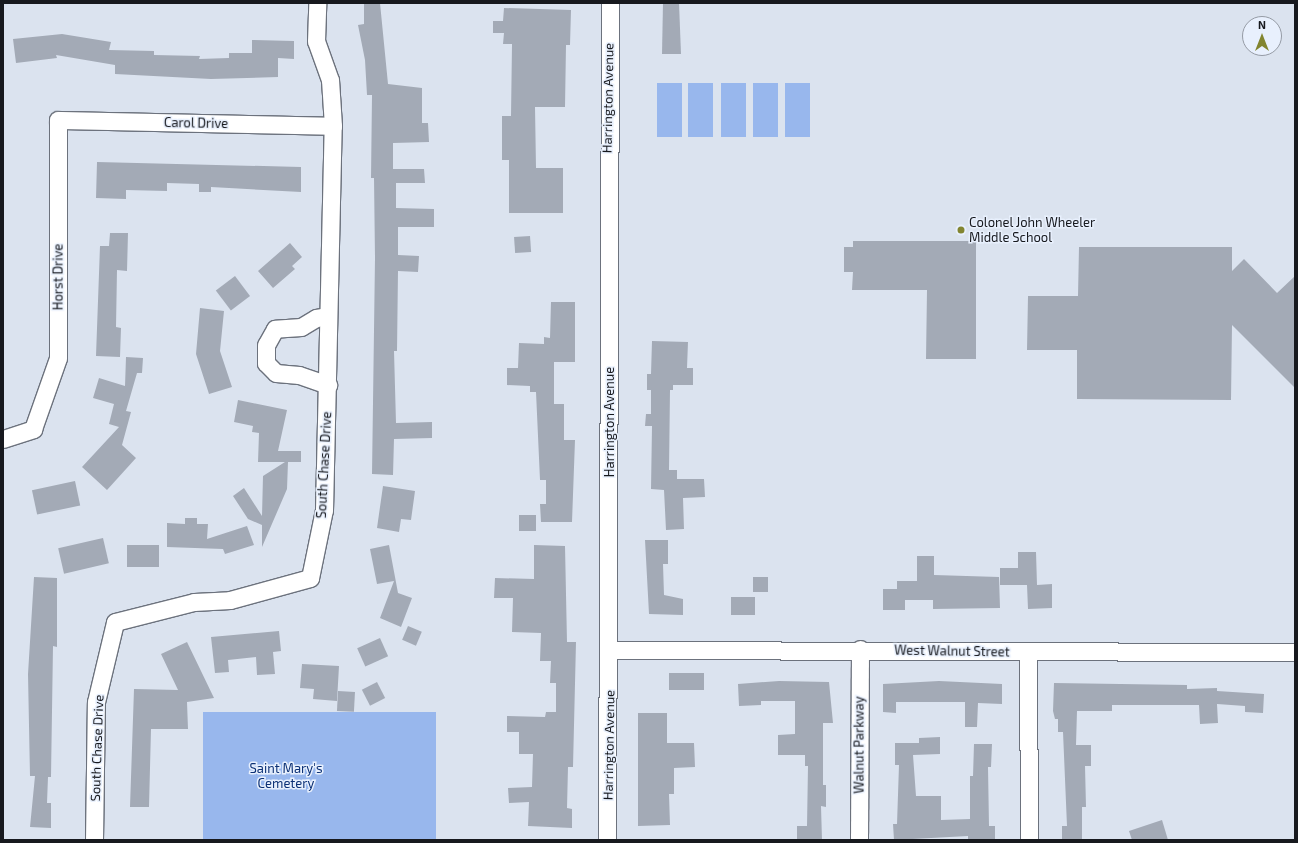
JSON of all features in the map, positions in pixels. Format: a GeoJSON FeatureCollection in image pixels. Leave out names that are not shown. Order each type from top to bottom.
{"type":"FeatureCollection","features":[{"type":"Feature","properties":{"kind":"street","name":"South Chase Drive"},"geometry":{"type":"LineString","coordinates":[[94,840],[96,702],[114,622],[194,602],[230,600],[310,578],[324,510],[333,126],[330,80],[316,41],[317,3]]}},
{"type":"Feature","properties":{"kind":"street","name":"Harrington Avenue"},"geometry":{"type":"LineString","coordinates":[[607,840],[610,650],[610,3]]}},
{"type":"Feature","properties":{"kind":"street","name":"Carol Drive"},"geometry":{"type":"LineString","coordinates":[[58,120],[333,126]]}},
{"type":"Feature","properties":{"kind":"street","name":"Horst Drive"},"geometry":{"type":"LineString","coordinates":[[3,439],[33,428],[58,358],[58,120]]}},
{"type":"Feature","properties":{"kind":"street"},"geometry":{"type":"LineString","coordinates":[[328,316],[316,318],[301,326],[275,328],[266,345],[266,363],[276,373],[299,375],[328,385]]}},
{"type":"Feature","properties":{"kind":"street","name":"West Walnut Street"},"geometry":{"type":"LineString","coordinates":[[610,650],[860,649],[1028,652],[1295,652]]}},
{"type":"Feature","properties":{"kind":"street","name":"Walnut Parkway"},"geometry":{"type":"LineString","coordinates":[[859,840],[860,649]]}},
{"type":"Feature","properties":{"kind":"street"},"geometry":{"type":"LineString","coordinates":[[1028,652],[1029,840]]}},
{"type":"Feature","properties":{"kind":"green space"},"geometry":{"type":"Polygon","coordinates":[[[657,83],[682,83],[682,137],[657,137],[657,83]]]}},
{"type":"Feature","properties":{"kind":"green space"},"geometry":{"type":"Polygon","coordinates":[[[688,83],[713,83],[713,137],[688,137],[688,83]]]}},
{"type":"Feature","properties":{"kind":"green space"},"geometry":{"type":"Polygon","coordinates":[[[721,83],[746,83],[746,137],[721,137],[721,83]]]}},
{"type":"Feature","properties":{"kind":"green space"},"geometry":{"type":"Polygon","coordinates":[[[753,83],[778,83],[778,137],[753,137],[753,83]]]}},
{"type":"Feature","properties":{"kind":"green space"},"geometry":{"type":"Polygon","coordinates":[[[785,83],[810,83],[810,137],[785,137],[785,83]]]}},
{"type":"Feature","properties":{"kind":"green space","name":"Saint Mary's Cemetery"},"geometry":{"type":"Polygon","coordinates":[[[203,712],[436,712],[436,840],[203,840],[203,712]]]}},
{"type":"Feature","properties":{"kind":"building"},"geometry":{"type":"Polygon","coordinates":[[[364,3],[380,3],[388,84],[422,88],[422,123],[428,123],[429,142],[393,143],[393,169],[424,169],[425,183],[396,183],[396,208],[434,209],[434,227],[398,227],[398,255],[419,256],[418,272],[398,271],[397,351],[394,351],[396,423],[432,422],[432,438],[394,439],[393,475],[372,474],[375,258],[374,178],[371,178],[372,95],[367,95],[365,60],[358,25],[364,24],[364,3]]]}},
{"type":"Feature","properties":{"kind":"building"},"geometry":{"type":"Polygon","coordinates":[[[663,3],[679,3],[681,54],[662,54],[663,3]]]}},
{"type":"Feature","properties":{"kind":"building"},"geometry":{"type":"Polygon","coordinates":[[[504,8],[571,10],[570,45],[566,45],[565,107],[535,107],[536,168],[563,168],[563,213],[509,213],[509,160],[502,160],[502,116],[511,116],[512,44],[503,44],[504,33],[493,33],[493,21],[503,21],[504,8]]]}},
{"type":"Feature","properties":{"kind":"building"},"geometry":{"type":"Polygon","coordinates":[[[62,34],[111,42],[109,50],[154,51],[154,55],[200,56],[199,59],[229,58],[229,53],[252,53],[252,40],[294,41],[294,59],[278,58],[278,77],[211,79],[115,74],[115,65],[56,55],[57,58],[16,63],[13,39],[62,34]]]}},
{"type":"Feature","properties":{"kind":"building"},"geometry":{"type":"Polygon","coordinates":[[[97,162],[301,167],[301,192],[211,187],[211,192],[199,192],[199,184],[167,183],[167,191],[126,190],[126,199],[96,198],[97,162]]]}},
{"type":"Feature","properties":{"kind":"building"},"geometry":{"type":"Polygon","coordinates":[[[110,233],[128,233],[127,271],[117,270],[116,327],[121,328],[120,357],[96,356],[100,246],[109,246],[110,233]]]}},
{"type":"Feature","properties":{"kind":"building"},"geometry":{"type":"Polygon","coordinates":[[[530,236],[531,252],[515,253],[514,237],[530,236]]]}},
{"type":"Feature","properties":{"kind":"building"},"geometry":{"type":"Polygon","coordinates":[[[853,241],[976,241],[976,359],[926,359],[927,290],[852,290],[853,272],[844,272],[844,247],[853,247],[853,241]]]}},
{"type":"Feature","properties":{"kind":"building"},"geometry":{"type":"Polygon","coordinates":[[[290,243],[302,257],[292,266],[295,269],[273,288],[258,271],[290,243]]]}},
{"type":"Feature","properties":{"kind":"building"},"geometry":{"type":"Polygon","coordinates":[[[1079,247],[1232,247],[1232,271],[1244,259],[1277,293],[1295,276],[1295,388],[1232,325],[1231,400],[1077,399],[1077,350],[1027,350],[1028,296],[1078,296],[1079,247]]]}},
{"type":"Feature","properties":{"kind":"building"},"geometry":{"type":"Polygon","coordinates":[[[235,276],[250,296],[231,310],[216,290],[235,276]]]}},
{"type":"Feature","properties":{"kind":"building"},"geometry":{"type":"Polygon","coordinates":[[[551,302],[575,302],[575,362],[554,362],[554,404],[564,404],[564,440],[575,440],[572,522],[541,522],[540,504],[546,504],[546,480],[540,480],[536,392],[530,392],[530,386],[507,385],[507,368],[518,368],[519,343],[544,344],[544,337],[550,338],[551,302]]]}},
{"type":"Feature","properties":{"kind":"building"},"geometry":{"type":"Polygon","coordinates":[[[200,308],[224,311],[220,351],[232,387],[209,394],[196,354],[200,308]]]}},
{"type":"Feature","properties":{"kind":"building"},"geometry":{"type":"Polygon","coordinates":[[[652,341],[688,342],[687,368],[693,368],[693,385],[673,385],[673,390],[670,390],[669,470],[677,470],[677,479],[704,479],[705,497],[683,498],[684,529],[666,530],[664,490],[651,489],[652,426],[645,426],[646,414],[651,414],[651,390],[647,390],[647,374],[651,374],[652,341]]]}},
{"type":"Feature","properties":{"kind":"building"},"geometry":{"type":"Polygon","coordinates":[[[126,357],[143,358],[142,373],[137,373],[126,411],[131,412],[122,445],[136,458],[107,490],[82,467],[119,427],[109,424],[114,404],[93,398],[99,378],[125,386],[126,357]]]}},
{"type":"Feature","properties":{"kind":"building"},"geometry":{"type":"Polygon","coordinates":[[[238,400],[287,410],[278,451],[301,451],[301,462],[288,462],[287,489],[262,547],[262,525],[248,519],[233,496],[244,488],[262,516],[263,476],[285,462],[258,462],[259,433],[252,432],[253,426],[234,422],[238,400]]]}},
{"type":"Feature","properties":{"kind":"building"},"geometry":{"type":"Polygon","coordinates":[[[75,481],[80,505],[37,515],[32,490],[75,481]]]}},
{"type":"Feature","properties":{"kind":"building"},"geometry":{"type":"Polygon","coordinates":[[[383,486],[415,491],[411,520],[401,519],[399,532],[377,528],[383,486]]]}},
{"type":"Feature","properties":{"kind":"building"},"geometry":{"type":"Polygon","coordinates":[[[519,515],[536,515],[536,531],[519,531],[519,515]]]}},
{"type":"Feature","properties":{"kind":"building"},"geometry":{"type":"Polygon","coordinates":[[[185,518],[197,518],[197,524],[208,524],[207,539],[247,526],[254,545],[225,554],[223,549],[167,547],[167,523],[185,524],[185,518]]]}},
{"type":"Feature","properties":{"kind":"building"},"geometry":{"type":"Polygon","coordinates":[[[103,538],[109,563],[64,574],[58,548],[103,538]]]}},
{"type":"Feature","properties":{"kind":"building"},"geometry":{"type":"Polygon","coordinates":[[[645,540],[668,540],[668,564],[663,564],[664,595],[683,599],[683,615],[649,614],[645,540]]]}},
{"type":"Feature","properties":{"kind":"building"},"geometry":{"type":"Polygon","coordinates":[[[127,545],[159,545],[159,567],[127,567],[127,545]]]}},
{"type":"Feature","properties":{"kind":"building"},"geometry":{"type":"Polygon","coordinates":[[[389,545],[398,593],[412,598],[401,627],[380,618],[394,581],[377,584],[370,549],[389,545]]]}},
{"type":"Feature","properties":{"kind":"building"},"geometry":{"type":"Polygon","coordinates":[[[534,545],[565,546],[567,642],[576,642],[573,767],[568,767],[567,808],[572,809],[572,828],[528,826],[529,802],[509,803],[508,788],[532,787],[533,754],[519,754],[519,732],[507,732],[507,716],[545,717],[546,712],[556,712],[556,683],[550,683],[551,661],[540,661],[541,633],[512,632],[513,598],[494,598],[495,578],[534,579],[534,545]]]}},
{"type":"Feature","properties":{"kind":"building"},"geometry":{"type":"Polygon","coordinates":[[[1018,552],[1036,552],[1037,585],[1052,584],[1052,608],[1028,609],[1027,585],[1000,585],[1000,568],[1018,568],[1018,552]]]}},
{"type":"Feature","properties":{"kind":"building"},"geometry":{"type":"Polygon","coordinates":[[[917,556],[934,556],[934,575],[999,577],[1000,608],[933,609],[933,600],[905,600],[905,610],[883,610],[883,589],[897,589],[897,581],[917,581],[917,556]]]}},
{"type":"Feature","properties":{"kind":"building"},"geometry":{"type":"Polygon","coordinates":[[[34,577],[57,578],[57,647],[53,646],[51,777],[48,777],[47,803],[51,803],[51,828],[30,827],[35,776],[30,776],[28,674],[34,577]]]}},
{"type":"Feature","properties":{"kind":"building"},"geometry":{"type":"Polygon","coordinates":[[[753,577],[768,577],[768,592],[753,592],[753,577]]]}},
{"type":"Feature","properties":{"kind":"building"},"geometry":{"type":"Polygon","coordinates":[[[731,597],[755,597],[755,615],[731,615],[731,597]]]}},
{"type":"Feature","properties":{"kind":"building"},"geometry":{"type":"Polygon","coordinates":[[[408,626],[422,632],[416,646],[402,640],[408,626]]]}},
{"type":"Feature","properties":{"kind":"building"},"geometry":{"type":"Polygon","coordinates":[[[279,631],[281,651],[273,652],[275,674],[257,675],[256,657],[228,660],[229,672],[215,673],[211,637],[279,631]]]}},
{"type":"Feature","properties":{"kind":"building"},"geometry":{"type":"Polygon","coordinates":[[[380,638],[388,656],[365,666],[357,648],[380,638]]]}},
{"type":"Feature","properties":{"kind":"building"},"geometry":{"type":"Polygon","coordinates":[[[187,642],[214,698],[187,702],[188,729],[151,729],[149,807],[130,807],[134,689],[178,690],[161,654],[187,642]]]}},
{"type":"Feature","properties":{"kind":"building"},"geometry":{"type":"Polygon","coordinates":[[[302,664],[339,666],[337,701],[313,699],[314,689],[300,688],[302,664]]]}},
{"type":"Feature","properties":{"kind":"building"},"geometry":{"type":"Polygon","coordinates":[[[669,673],[704,673],[704,690],[669,690],[669,673]]]}},
{"type":"Feature","properties":{"kind":"building"},"geometry":{"type":"Polygon","coordinates":[[[779,681],[829,682],[833,723],[823,723],[823,785],[826,785],[826,807],[821,806],[822,840],[797,840],[797,826],[807,826],[808,766],[805,766],[805,755],[778,755],[778,735],[795,734],[795,701],[761,701],[761,705],[739,706],[738,684],[779,681]]]}},
{"type":"Feature","properties":{"kind":"building"},"geometry":{"type":"Polygon","coordinates":[[[939,681],[1002,684],[1002,704],[978,703],[977,727],[965,727],[965,702],[896,702],[896,713],[883,712],[883,684],[939,681]]]}},
{"type":"Feature","properties":{"kind":"building"},"geometry":{"type":"Polygon","coordinates":[[[377,682],[385,698],[370,706],[362,690],[377,682]]]}},
{"type":"Feature","properties":{"kind":"building"},"geometry":{"type":"Polygon","coordinates":[[[1054,683],[1187,685],[1187,689],[1217,688],[1217,691],[1264,694],[1263,713],[1245,712],[1245,706],[1217,704],[1218,723],[1200,724],[1199,705],[1112,705],[1112,711],[1077,711],[1076,745],[1091,745],[1091,766],[1085,766],[1086,807],[1082,807],[1082,840],[1062,840],[1062,826],[1067,826],[1063,732],[1058,732],[1058,719],[1055,719],[1053,711],[1054,683]]]}},
{"type":"Feature","properties":{"kind":"building"},"geometry":{"type":"Polygon","coordinates":[[[338,691],[355,692],[354,712],[337,711],[338,691]]]}},
{"type":"Feature","properties":{"kind":"building"},"geometry":{"type":"Polygon","coordinates":[[[638,713],[667,713],[667,743],[694,743],[695,767],[674,768],[674,794],[669,794],[670,825],[638,826],[638,713]]]}},
{"type":"Feature","properties":{"kind":"building"},"geometry":{"type":"Polygon","coordinates":[[[940,737],[940,754],[913,755],[916,796],[941,796],[941,820],[970,819],[970,776],[973,776],[974,744],[992,744],[991,767],[988,767],[989,826],[995,826],[995,840],[968,840],[968,836],[894,840],[893,824],[897,824],[899,765],[895,765],[895,743],[919,743],[919,738],[940,737]]]}},
{"type":"Feature","properties":{"kind":"building"},"geometry":{"type":"Polygon","coordinates":[[[1162,820],[1168,840],[1132,840],[1129,831],[1162,820]]]}},
{"type":"Feature","properties":{"kind":"place","name":"Colonel John Wheeler Middle School"},"geometry":{"type":"Point","coordinates":[961,230]}}]}
